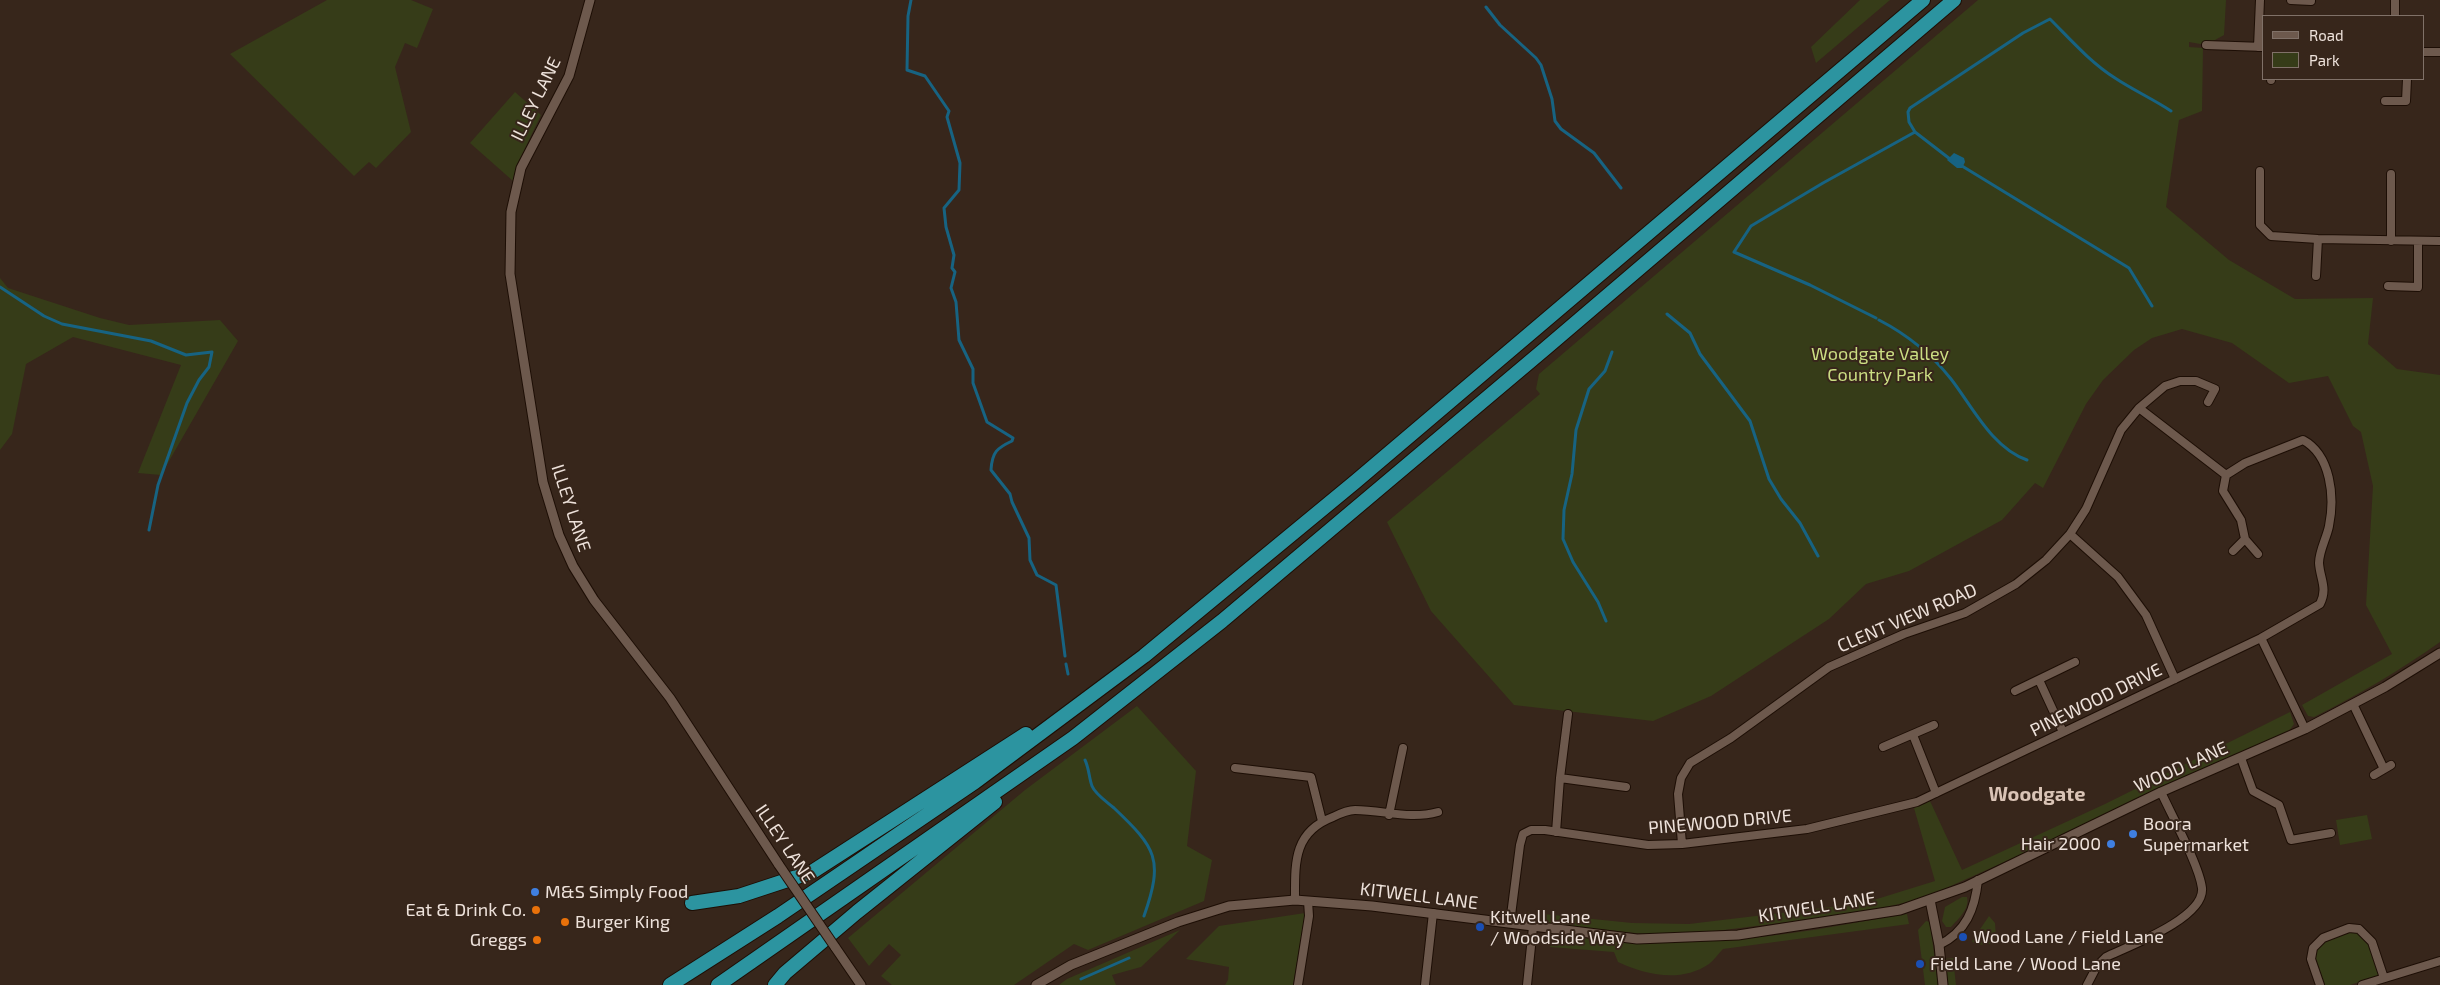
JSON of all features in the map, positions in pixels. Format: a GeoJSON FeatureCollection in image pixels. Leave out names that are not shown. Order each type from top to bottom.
{"type":"FeatureCollection","features":[{"type":"Feature","properties":{"kind":"highway"},"geometry":{"type":"LineString","coordinates":[[670,985],[892,840],[975,782],[1121,672],[1250,570],[1923,0]]}},
{"type":"Feature","properties":{"kind":"highway"},"geometry":{"type":"LineString","coordinates":[[775,985],[786,973],[857,912],[1072,738],[1237,608],[1546,348],[1954,0]]}},
{"type":"Feature","properties":{"kind":"highway"},"geometry":{"type":"LineString","coordinates":[[692,904],[739,896],[812,872],[1121,672]]}},
{"type":"Feature","properties":{"kind":"highway"},"geometry":{"type":"LineString","coordinates":[[718,985],[1072,738]]}},
{"type":"Feature","properties":{"kind":"street","name":"ILLEY LANE"},"geometry":{"type":"LineString","coordinates":[[590,0],[569,76],[521,168],[511,212],[510,274],[542,482],[559,534],[583,583],[670,698],[779,865],[861,985]]}},
{"type":"Feature","properties":{"kind":"street"},"geometry":{"type":"LineString","coordinates":[[2206,45],[2261,47],[2260,0]]}},
{"type":"Feature","properties":{"kind":"street"},"geometry":{"type":"LineString","coordinates":[[2292,0],[2311,1]]}},
{"type":"Feature","properties":{"kind":"street"},"geometry":{"type":"LineString","coordinates":[[2395,0],[2395,15]]}},
{"type":"Feature","properties":{"kind":"street"},"geometry":{"type":"LineString","coordinates":[[2425,52],[2440,52]]}},
{"type":"Feature","properties":{"kind":"street"},"geometry":{"type":"LineString","coordinates":[[2385,101],[2406,101],[2407,80]]}},
{"type":"Feature","properties":{"kind":"street"},"geometry":{"type":"LineString","coordinates":[[2260,171],[2260,225],[2271,236],[2318,240],[2440,241]]}},
{"type":"Feature","properties":{"kind":"street"},"geometry":{"type":"LineString","coordinates":[[2390,241],[2392,174]]}},
{"type":"Feature","properties":{"kind":"street"},"geometry":{"type":"LineString","coordinates":[[2316,276],[2318,240]]}},
{"type":"Feature","properties":{"kind":"street"},"geometry":{"type":"LineString","coordinates":[[2388,286],[2418,287],[2418,241]]}},
{"type":"Feature","properties":{"kind":"street","name":"CLENT VIEW ROAD"},"geometry":{"type":"LineString","coordinates":[[1682,844],[1678,794],[1681,778],[1690,763],[1731,738],[1829,667],[1904,634],[1965,613],[2016,584],[2046,560],[2070,534],[2086,509],[2120,430],[2139,408],[2165,386],[2180,381],[2196,381],[2215,389],[2208,402]]}},
{"type":"Feature","properties":{"kind":"street"},"geometry":{"type":"LineString","coordinates":[[2139,408],[2226,475],[2223,491],[2241,520],[2245,540],[2258,554]]}},
{"type":"Feature","properties":{"kind":"street","name":"PINEWOOD DRIVE"},"geometry":{"type":"LineString","coordinates":[[1510,923],[1520,845],[1524,834],[1531,830],[1648,845],[1682,844],[1807,829],[1917,802],[2261,638],[2320,604],[2324,595],[2319,562],[2329,525],[2332,496],[2330,481],[2315,446],[2303,440],[2245,463],[2226,475]]}},
{"type":"Feature","properties":{"kind":"street"},"geometry":{"type":"LineString","coordinates":[[2070,534],[2118,577],[2146,615],[2175,679]]}},
{"type":"Feature","properties":{"kind":"street"},"geometry":{"type":"LineString","coordinates":[[2233,551],[2245,540]]}},
{"type":"Feature","properties":{"kind":"street"},"geometry":{"type":"LineString","coordinates":[[2261,638],[2305,729]]}},
{"type":"Feature","properties":{"kind":"street","name":"WOOD LANE"},"geometry":{"type":"LineString","coordinates":[[1930,900],[1978,880],[2161,792],[2305,729],[2353,704],[2440,653]]}},
{"type":"Feature","properties":{"kind":"street"},"geometry":{"type":"LineString","coordinates":[[2015,691],[2075,662]]}},
{"type":"Feature","properties":{"kind":"street"},"geometry":{"type":"LineString","coordinates":[[2039,680],[2063,732]]}},
{"type":"Feature","properties":{"kind":"street"},"geometry":{"type":"LineString","coordinates":[[2353,704],[2387,767],[2374,775]]}},
{"type":"Feature","properties":{"kind":"street"},"geometry":{"type":"LineString","coordinates":[[1556,832],[1568,714]]}},
{"type":"Feature","properties":{"kind":"street"},"geometry":{"type":"LineString","coordinates":[[1883,747],[1934,725]]}},
{"type":"Feature","properties":{"kind":"street"},"geometry":{"type":"LineString","coordinates":[[1913,735],[1936,793]]}},
{"type":"Feature","properties":{"kind":"street"},"geometry":{"type":"LineString","coordinates":[[1389,815],[1402,748]]}},
{"type":"Feature","properties":{"kind":"street"},"geometry":{"type":"LineString","coordinates":[[2241,758],[2253,791],[2279,805],[2291,840],[2331,833]]}},
{"type":"Feature","properties":{"kind":"street"},"geometry":{"type":"LineString","coordinates":[[1235,768],[1311,777],[1322,821]]}},
{"type":"Feature","properties":{"kind":"street"},"geometry":{"type":"LineString","coordinates":[[1560,778],[1626,787]]}},
{"type":"Feature","properties":{"kind":"street"},"geometry":{"type":"LineString","coordinates":[[2087,985],[2098,966],[2106,957],[2187,916],[2198,904],[2202,890],[2198,873],[2161,792]]}},
{"type":"Feature","properties":{"kind":"street"},"geometry":{"type":"LineString","coordinates":[[1295,900],[1297,851],[1307,834],[1322,821],[1353,810],[1389,815],[1422,816],[1438,812]]}},
{"type":"Feature","properties":{"kind":"street"},"geometry":{"type":"LineString","coordinates":[[1939,945],[1953,938],[1961,930],[1976,901],[1978,880]]}},
{"type":"Feature","properties":{"kind":"street"},"geometry":{"type":"LineString","coordinates":[[1298,985],[1309,916],[1308,900]]}},
{"type":"Feature","properties":{"kind":"street","name":"KITWELL LANE"},"geometry":{"type":"LineString","coordinates":[[1036,985],[1070,965],[1178,922],[1229,906],[1308,900],[1432,913],[1638,939],[1690,938],[1813,925],[1900,910],[1930,900]]}},
{"type":"Feature","properties":{"kind":"street"},"geometry":{"type":"LineString","coordinates":[[1930,900],[1939,945],[1944,985]]}},
{"type":"Feature","properties":{"kind":"street"},"geometry":{"type":"LineString","coordinates":[[1425,985],[1432,913]]}},
{"type":"Feature","properties":{"kind":"street"},"geometry":{"type":"LineString","coordinates":[[1527,985],[1533,927]]}},
{"type":"Feature","properties":{"kind":"street"},"geometry":{"type":"LineString","coordinates":[[2320,985],[2311,959],[2313,948],[2323,938],[2349,928],[2359,929],[2372,942],[2384,978]]}},
{"type":"Feature","properties":{"kind":"street"},"geometry":{"type":"LineString","coordinates":[[2362,985],[2440,961]]}},
{"type":"Feature","properties":{"kind":"green space"},"geometry":{"type":"Polygon","coordinates":[[[327,0],[411,0],[433,9],[417,48],[405,43],[395,67],[411,132],[376,168],[369,162],[354,176],[230,54],[327,0]]]}},
{"type":"Feature","properties":{"kind":"green space"},"geometry":{"type":"Polygon","coordinates":[[[1860,0],[1890,0],[1816,63],[1811,47],[1860,0]]]}},
{"type":"Feature","properties":{"kind":"green space","name":"Woodgate Valley Country Park"},"geometry":{"type":"Polygon","coordinates":[[[1978,0],[2226,0],[2224,35],[2206,45],[2189,42],[2189,47],[2203,48],[2202,111],[2179,120],[2166,207],[2229,260],[2295,299],[2373,298],[2368,344],[2397,369],[2440,375],[2440,642],[2362,691],[2314,717],[2308,716],[2302,705],[2392,654],[2366,605],[2373,486],[2361,432],[2353,426],[2328,376],[2289,383],[2232,343],[2182,329],[2152,338],[2134,350],[2103,380],[2086,404],[2043,488],[2035,483],[2002,520],[1909,571],[1866,584],[1829,619],[1711,696],[1653,721],[1514,705],[1431,611],[1387,522],[1540,394],[1536,389],[1539,374],[1978,0]]]}},
{"type":"Feature","properties":{"kind":"green space"},"geometry":{"type":"Polygon","coordinates":[[[515,92],[541,115],[516,167],[513,181],[470,143],[515,92]]]}},
{"type":"Feature","properties":{"kind":"green space"},"geometry":{"type":"Polygon","coordinates":[[[0,278],[8,288],[100,318],[129,325],[220,320],[238,341],[161,475],[138,473],[181,365],[73,337],[26,364],[12,434],[0,450],[0,278]]]}},
{"type":"Feature","properties":{"kind":"green space"},"geometry":{"type":"Polygon","coordinates":[[[1137,706],[1196,771],[1187,846],[1212,860],[1204,901],[1088,950],[1074,944],[1014,985],[892,985],[881,976],[901,955],[889,944],[869,966],[848,938],[1025,790],[1137,706]]]}},
{"type":"Feature","properties":{"kind":"green space"},"geometry":{"type":"Polygon","coordinates":[[[2290,712],[2294,724],[2289,731],[2056,839],[1935,893],[1908,902],[1859,913],[1708,932],[1645,934],[1532,922],[1527,919],[1524,912],[1632,923],[1689,924],[1864,903],[1935,881],[1914,808],[1930,801],[1962,870],[2105,804],[2290,712]]]}},
{"type":"Feature","properties":{"kind":"green space"},"geometry":{"type":"Polygon","coordinates":[[[2367,815],[2372,839],[2340,845],[2336,820],[2367,815]]]}},
{"type":"Feature","properties":{"kind":"green space"},"geometry":{"type":"Polygon","coordinates":[[[1962,897],[1967,897],[1965,910],[1951,927],[1946,927],[1942,921],[1945,907],[1962,897]]]}},
{"type":"Feature","properties":{"kind":"green space"},"geometry":{"type":"Polygon","coordinates":[[[1305,913],[1293,985],[1225,985],[1228,980],[1229,967],[1186,959],[1219,926],[1305,913]]]}},
{"type":"Feature","properties":{"kind":"green space"},"geometry":{"type":"Polygon","coordinates":[[[1907,914],[1909,924],[1723,949],[1709,964],[1687,974],[1664,975],[1629,967],[1618,962],[1614,952],[1550,947],[1555,936],[1660,942],[1723,940],[1792,933],[1907,914]]]}},
{"type":"Feature","properties":{"kind":"green space"},"geometry":{"type":"Polygon","coordinates":[[[1989,916],[1995,923],[1996,936],[1990,944],[1976,945],[1972,941],[1989,916]]]}},
{"type":"Feature","properties":{"kind":"green space"},"geometry":{"type":"Polygon","coordinates":[[[1926,921],[1930,922],[1938,985],[1925,985],[1918,930],[1926,921]]]}},
{"type":"Feature","properties":{"kind":"green space"},"geometry":{"type":"Polygon","coordinates":[[[1180,930],[1141,967],[1112,975],[1116,985],[1059,985],[1067,979],[1180,930]]]}},
{"type":"Feature","properties":{"kind":"green space"},"geometry":{"type":"Polygon","coordinates":[[[2348,930],[2361,935],[2366,940],[2373,953],[2380,975],[2350,985],[2323,985],[2316,962],[2317,949],[2326,940],[2348,930]]]}},
{"type":"Feature","properties":{"kind":"green space"},"geometry":{"type":"Polygon","coordinates":[[[1953,958],[1956,985],[1948,985],[1945,959],[1953,958]]]}},
{"type":"Feature","properties":{"kind":"water"},"geometry":{"type":"Polygon","coordinates":[[[1954,153],[1964,158],[1965,162],[1962,168],[1957,168],[1947,160],[1954,153]]]}},
{"type":"Feature","properties":{"kind":"waterway"},"geometry":{"type":"LineString","coordinates":[[911,0],[908,16],[907,70],[925,76],[949,111],[947,117],[960,163],[959,190],[944,208],[946,227],[954,255],[952,268],[955,272],[951,288],[956,302],[959,340],[973,369],[973,383],[987,422],[1013,438],[1012,441],[996,451],[991,470],[1010,494],[1029,538],[1030,560],[1037,575],[1056,585],[1065,656]]}},
{"type":"Feature","properties":{"kind":"waterway"},"geometry":{"type":"LineString","coordinates":[[1486,7],[1500,25],[1536,58],[1541,65],[1552,99],[1555,121],[1561,129],[1594,153],[1621,188]]}},
{"type":"Feature","properties":{"kind":"waterway"},"geometry":{"type":"LineString","coordinates":[[1915,132],[1909,122],[1908,112],[1910,108],[2023,33],[2050,19],[2106,72],[2171,111]]}},
{"type":"Feature","properties":{"kind":"waterway"},"geometry":{"type":"LineString","coordinates":[[1876,318],[1810,285],[1734,252],[1751,226],[1823,183],[1915,132],[1950,159]]}},
{"type":"Feature","properties":{"kind":"waterway"},"geometry":{"type":"LineString","coordinates":[[1962,166],[2129,268],[2152,306]]}},
{"type":"Feature","properties":{"kind":"waterway"},"geometry":{"type":"LineString","coordinates":[[0,287],[44,316],[62,324],[151,341],[186,355],[212,352],[209,367],[199,380],[187,403],[158,485],[149,530]]}},
{"type":"Feature","properties":{"kind":"waterway"},"geometry":{"type":"LineString","coordinates":[[1667,314],[1690,333],[1700,354],[1750,421],[1769,479],[1781,499],[1800,523],[1818,556]]}},
{"type":"Feature","properties":{"kind":"waterway"},"geometry":{"type":"LineString","coordinates":[[1879,320],[1909,338],[1927,353],[1944,370],[1993,436],[2003,446],[2027,460]]}},
{"type":"Feature","properties":{"kind":"waterway"},"geometry":{"type":"LineString","coordinates":[[1606,621],[1598,602],[1573,562],[1563,539],[1564,510],[1572,474],[1576,430],[1589,389],[1605,371],[1612,352]]}},
{"type":"Feature","properties":{"kind":"waterway"},"geometry":{"type":"LineString","coordinates":[[1066,664],[1068,674]]}},
{"type":"Feature","properties":{"kind":"waterway"},"geometry":{"type":"LineString","coordinates":[[1085,760],[1091,783],[1098,795],[1114,808],[1139,834],[1152,856],[1154,881],[1144,916]]}},
{"type":"Feature","properties":{"kind":"waterway"},"geometry":{"type":"LineString","coordinates":[[1081,979],[1129,958]]}},
{"type":"Feature","properties":{"kind":"place","name":"Boora Supermarket"},"geometry":{"type":"Point","coordinates":[2133,834]}},
{"type":"Feature","properties":{"kind":"place","name":"Hair 2000"},"geometry":{"type":"Point","coordinates":[2111,844]}},
{"type":"Feature","properties":{"kind":"place","name":"M&S Simply Food"},"geometry":{"type":"Point","coordinates":[535,892]}},
{"type":"Feature","properties":{"kind":"place","name":"Eat & Drink Co."},"geometry":{"type":"Point","coordinates":[536,910]}},
{"type":"Feature","properties":{"kind":"place","name":"Burger King"},"geometry":{"type":"Point","coordinates":[565,922]}},
{"type":"Feature","properties":{"kind":"place","name":"Kitwell Lane / Woodside Way"},"geometry":{"type":"Point","coordinates":[1480,927]}},
{"type":"Feature","properties":{"kind":"place","name":"Wood Lane / Field Lane"},"geometry":{"type":"Point","coordinates":[1963,937]}},
{"type":"Feature","properties":{"kind":"place","name":"Greggs"},"geometry":{"type":"Point","coordinates":[537,940]}},
{"type":"Feature","properties":{"kind":"place","name":"Field Lane / Wood Lane"},"geometry":{"type":"Point","coordinates":[1920,964]}},
{"type":"Feature","properties":{"kind":"district","name":"Woodgate"},"geometry":{"type":"Point","coordinates":[2037,794]}}]}
